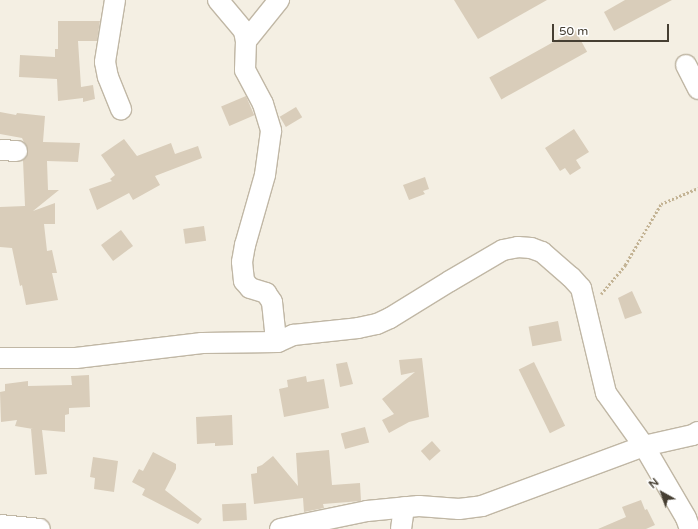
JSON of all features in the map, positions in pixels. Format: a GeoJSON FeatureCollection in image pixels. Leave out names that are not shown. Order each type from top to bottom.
{"type":"FeatureCollection","features":[{"type":"Feature","properties":{"kind":"street"},"geometry":{"type":"LineString","coordinates":[[115,0],[106,62],[108,77],[122,110]]}},
{"type":"Feature","properties":{"kind":"street"},"geometry":{"type":"LineString","coordinates":[[218,0],[244,31],[246,41],[245,70],[263,104],[271,131],[265,175],[245,245],[242,262],[244,282],[250,288],[266,293],[272,302],[275,331],[278,342]]}},
{"type":"Feature","properties":{"kind":"street"},"geometry":{"type":"LineString","coordinates":[[246,41],[279,0]]}},
{"type":"Feature","properties":{"kind":"street"},"geometry":{"type":"LineString","coordinates":[[686,65],[698,89]]}},
{"type":"Feature","properties":{"kind":"street"},"geometry":{"type":"LineString","coordinates":[[0,358],[76,358],[202,343],[278,342],[293,335],[358,328],[377,324],[390,318],[481,262],[504,250],[518,247],[542,252],[571,277],[581,288],[606,393],[644,446],[686,518],[690,529]]}},
{"type":"Feature","properties":{"kind":"street"},"geometry":{"type":"LineString","coordinates":[[280,529],[367,511],[404,507],[459,509],[482,506],[644,446],[698,432]]}},
{"type":"Feature","properties":{"kind":"street"},"geometry":{"type":"LineString","coordinates":[[401,529],[404,507]]}},
{"type":"Feature","properties":{"kind":"street"},"geometry":{"type":"LineString","coordinates":[[0,525],[40,529]]}},
{"type":"Feature","properties":{"kind":"path"},"geometry":{"type":"LineString","coordinates":[[587,311],[625,265],[661,204],[698,188]]}},
{"type":"Feature","properties":{"kind":"building"},"geometry":{"type":"Polygon","coordinates":[[[454,0],[547,0],[478,39],[454,0]]]}},
{"type":"Feature","properties":{"kind":"building"},"geometry":{"type":"Polygon","coordinates":[[[625,0],[672,0],[614,31],[604,12],[625,0]]]}},
{"type":"Feature","properties":{"kind":"building"},"geometry":{"type":"Polygon","coordinates":[[[58,21],[100,21],[97,41],[78,41],[81,87],[93,85],[95,99],[83,102],[83,98],[58,101],[57,79],[19,77],[20,55],[55,57],[55,49],[58,49],[58,21]]]}},
{"type":"Feature","properties":{"kind":"building"},"geometry":{"type":"Polygon","coordinates":[[[575,30],[587,52],[501,99],[489,78],[575,30]]]}},
{"type":"Feature","properties":{"kind":"building"},"geometry":{"type":"Polygon","coordinates":[[[246,96],[254,115],[229,126],[221,107],[246,96]]]}},
{"type":"Feature","properties":{"kind":"building"},"geometry":{"type":"Polygon","coordinates":[[[296,107],[302,117],[286,127],[280,117],[296,107]]]}},
{"type":"Feature","properties":{"kind":"building"},"geometry":{"type":"Polygon","coordinates":[[[0,112],[16,115],[17,113],[45,116],[43,142],[80,143],[78,162],[47,161],[48,190],[59,190],[33,211],[55,203],[55,224],[44,224],[47,251],[52,250],[57,273],[52,273],[58,300],[26,305],[22,285],[20,286],[12,248],[0,247],[0,207],[25,206],[23,160],[28,151],[22,138],[0,134],[0,112]]]}},
{"type":"Feature","properties":{"kind":"building"},"geometry":{"type":"Polygon","coordinates":[[[574,129],[589,152],[576,160],[581,168],[570,175],[565,168],[560,171],[545,148],[574,129]]]}},
{"type":"Feature","properties":{"kind":"building"},"geometry":{"type":"Polygon","coordinates":[[[124,139],[137,156],[171,143],[175,154],[198,146],[202,158],[155,176],[160,185],[133,200],[129,193],[97,210],[89,189],[112,181],[110,179],[115,175],[101,155],[124,139]]]}},
{"type":"Feature","properties":{"kind":"building"},"geometry":{"type":"Polygon","coordinates":[[[425,177],[429,189],[423,191],[425,194],[409,200],[403,185],[425,177]]]}},
{"type":"Feature","properties":{"kind":"building"},"geometry":{"type":"Polygon","coordinates":[[[204,226],[206,241],[185,244],[183,229],[204,226]]]}},
{"type":"Feature","properties":{"kind":"building"},"geometry":{"type":"Polygon","coordinates":[[[121,230],[133,246],[113,261],[101,245],[121,230]]]}},
{"type":"Feature","properties":{"kind":"building"},"geometry":{"type":"Polygon","coordinates":[[[632,291],[642,313],[625,319],[618,298],[632,291]]]}},
{"type":"Feature","properties":{"kind":"building"},"geometry":{"type":"Polygon","coordinates":[[[558,321],[562,341],[532,346],[529,327],[558,321]]]}},
{"type":"Feature","properties":{"kind":"building"},"geometry":{"type":"Polygon","coordinates":[[[422,358],[429,417],[409,422],[389,433],[382,420],[394,414],[382,399],[415,372],[401,375],[399,360],[422,358]]]}},
{"type":"Feature","properties":{"kind":"building"},"geometry":{"type":"Polygon","coordinates":[[[347,362],[353,384],[340,387],[336,364],[347,362]]]}},
{"type":"Feature","properties":{"kind":"building"},"geometry":{"type":"Polygon","coordinates":[[[534,362],[565,426],[550,433],[519,369],[534,362]]]}},
{"type":"Feature","properties":{"kind":"building"},"geometry":{"type":"Polygon","coordinates":[[[89,375],[90,407],[69,408],[69,414],[65,415],[65,432],[42,430],[47,474],[35,475],[31,429],[33,429],[15,426],[17,420],[1,422],[0,392],[5,391],[5,384],[28,381],[28,386],[72,385],[71,376],[89,375]]]}},
{"type":"Feature","properties":{"kind":"building"},"geometry":{"type":"Polygon","coordinates":[[[306,376],[307,382],[324,379],[329,408],[284,417],[279,389],[288,387],[287,380],[306,376]]]}},
{"type":"Feature","properties":{"kind":"building"},"geometry":{"type":"Polygon","coordinates":[[[232,415],[233,445],[215,446],[215,443],[197,444],[196,417],[232,415]]]}},
{"type":"Feature","properties":{"kind":"building"},"geometry":{"type":"Polygon","coordinates":[[[365,427],[369,442],[345,449],[341,433],[365,427]]]}},
{"type":"Feature","properties":{"kind":"building"},"geometry":{"type":"Polygon","coordinates":[[[432,441],[441,451],[430,461],[421,451],[432,441]]]}},
{"type":"Feature","properties":{"kind":"building"},"geometry":{"type":"Polygon","coordinates":[[[329,450],[332,485],[360,483],[361,501],[323,504],[324,508],[304,512],[303,498],[254,504],[251,474],[257,473],[257,467],[273,456],[298,486],[296,453],[329,450]]]}},
{"type":"Feature","properties":{"kind":"building"},"geometry":{"type":"Polygon","coordinates":[[[153,452],[176,464],[176,469],[165,490],[202,519],[198,524],[142,495],[145,489],[132,482],[139,469],[143,471],[153,452]]]}},
{"type":"Feature","properties":{"kind":"building"},"geometry":{"type":"Polygon","coordinates":[[[93,457],[118,461],[114,492],[94,489],[95,478],[90,477],[93,457]]]}},
{"type":"Feature","properties":{"kind":"building"},"geometry":{"type":"Polygon","coordinates":[[[641,500],[645,510],[647,509],[655,525],[646,529],[598,529],[626,517],[622,507],[641,500]]]}},
{"type":"Feature","properties":{"kind":"building"},"geometry":{"type":"Polygon","coordinates":[[[246,503],[247,520],[223,521],[222,504],[246,503]]]}}]}
